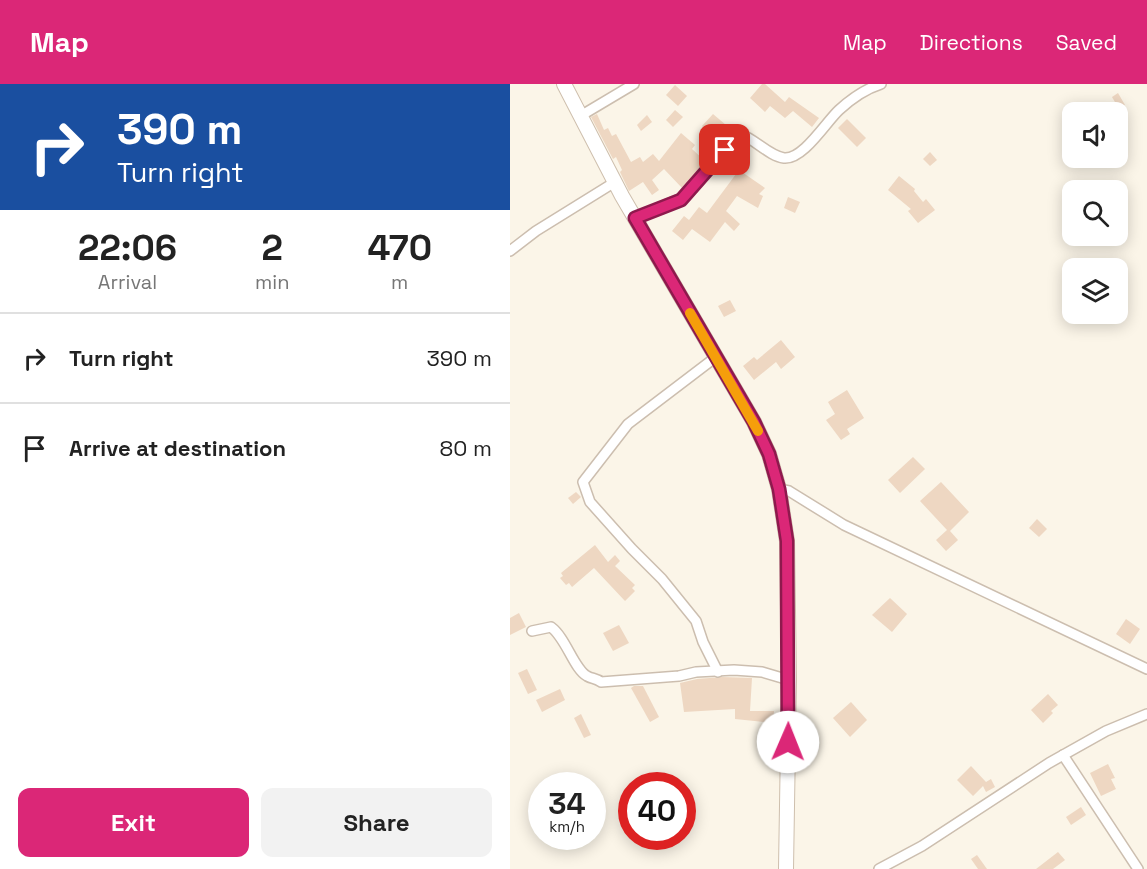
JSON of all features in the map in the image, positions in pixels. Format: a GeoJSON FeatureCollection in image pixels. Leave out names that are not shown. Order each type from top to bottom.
{"type":"FeatureCollection","features":[{"type":"Feature","properties":{"kind":"street"},"geometry":{"type":"LineString","coordinates":[[564,84],[635,218],[754,422],[769,454],[779,489],[787,541],[789,680],[786,869]]}},
{"type":"Feature","properties":{"kind":"street"},"geometry":{"type":"LineString","coordinates":[[582,115],[634,84]]}},
{"type":"Feature","properties":{"kind":"street"},"geometry":{"type":"LineString","coordinates":[[635,218],[686,196],[740,134],[782,158],[790,158],[816,136],[837,111],[867,88],[881,84]]}},
{"type":"Feature","properties":{"kind":"street"},"geometry":{"type":"LineString","coordinates":[[510,251],[545,225],[615,182]]}},
{"type":"Feature","properties":{"kind":"street"},"geometry":{"type":"LineString","coordinates":[[716,357],[628,424],[583,482],[590,502],[632,549],[663,579],[696,621],[703,642],[718,672]]}},
{"type":"Feature","properties":{"kind":"street"},"geometry":{"type":"LineString","coordinates":[[779,489],[789,491],[844,525],[1147,669]]}},
{"type":"Feature","properties":{"kind":"street"},"geometry":{"type":"LineString","coordinates":[[532,631],[551,627],[558,632],[581,670],[587,676],[601,682],[734,670],[762,672],[789,680]]}},
{"type":"Feature","properties":{"kind":"street"},"geometry":{"type":"LineString","coordinates":[[879,869],[922,846],[1063,755],[1106,731],[1147,714]]}},
{"type":"Feature","properties":{"kind":"street"},"geometry":{"type":"LineString","coordinates":[[1063,755],[1138,869]]}},
{"type":"Feature","properties":{"kind":"building"},"geometry":{"type":"Polygon","coordinates":[[[762,84],[765,84],[785,102],[789,97],[819,118],[812,127],[793,111],[785,118],[770,106],[765,112],[750,98],[762,84]]]}},
{"type":"Feature","properties":{"kind":"building"},"geometry":{"type":"Polygon","coordinates":[[[675,85],[687,96],[678,106],[666,95],[675,85]]]}},
{"type":"Feature","properties":{"kind":"building"},"geometry":{"type":"Polygon","coordinates":[[[1118,93],[1123,102],[1115,102],[1112,97],[1118,93]]]}},
{"type":"Feature","properties":{"kind":"building"},"geometry":{"type":"Polygon","coordinates":[[[675,110],[683,117],[673,127],[666,120],[675,110]]]}},
{"type":"Feature","properties":{"kind":"building"},"geometry":{"type":"Polygon","coordinates":[[[597,114],[604,130],[608,128],[612,136],[616,134],[631,162],[640,157],[643,162],[653,154],[659,161],[681,133],[695,145],[692,149],[705,161],[683,189],[664,169],[652,180],[659,190],[652,195],[643,182],[629,191],[616,157],[613,159],[591,117],[597,114]]]}},
{"type":"Feature","properties":{"kind":"building"},"geometry":{"type":"Polygon","coordinates":[[[713,114],[726,125],[723,128],[726,132],[721,138],[717,134],[714,138],[702,126],[713,114]]]}},
{"type":"Feature","properties":{"kind":"building"},"geometry":{"type":"Polygon","coordinates":[[[647,115],[652,122],[641,131],[637,125],[647,115]]]}},
{"type":"Feature","properties":{"kind":"building"},"geometry":{"type":"Polygon","coordinates":[[[847,119],[866,138],[857,147],[838,128],[847,119]]]}},
{"type":"Feature","properties":{"kind":"building"},"geometry":{"type":"Polygon","coordinates":[[[930,152],[937,160],[930,166],[923,159],[930,152]]]}},
{"type":"Feature","properties":{"kind":"building"},"geometry":{"type":"Polygon","coordinates":[[[739,170],[765,188],[759,194],[763,196],[758,208],[737,196],[726,211],[740,224],[734,231],[725,222],[710,242],[692,229],[683,240],[672,231],[684,216],[689,220],[699,207],[707,213],[739,170]]]}},
{"type":"Feature","properties":{"kind":"building"},"geometry":{"type":"Polygon","coordinates":[[[899,176],[915,189],[914,191],[923,202],[926,199],[935,210],[918,223],[908,211],[911,209],[888,190],[899,176]]]}},
{"type":"Feature","properties":{"kind":"building"},"geometry":{"type":"Polygon","coordinates":[[[788,197],[800,202],[795,213],[784,208],[788,197]]]}},
{"type":"Feature","properties":{"kind":"building"},"geometry":{"type":"Polygon","coordinates":[[[730,300],[736,311],[724,317],[718,306],[730,300]]]}},
{"type":"Feature","properties":{"kind":"building"},"geometry":{"type":"Polygon","coordinates":[[[781,340],[795,357],[781,369],[776,362],[754,380],[743,366],[754,357],[757,360],[781,340]]]}},
{"type":"Feature","properties":{"kind":"building"},"geometry":{"type":"Polygon","coordinates":[[[847,390],[864,418],[847,429],[850,434],[841,440],[826,420],[835,414],[828,402],[847,390]]]}},
{"type":"Feature","properties":{"kind":"building"},"geometry":{"type":"Polygon","coordinates":[[[913,457],[925,469],[900,493],[888,480],[913,457]]]}},
{"type":"Feature","properties":{"kind":"building"},"geometry":{"type":"Polygon","coordinates":[[[941,482],[969,512],[950,531],[958,540],[946,551],[936,540],[947,530],[920,501],[941,482]]]}},
{"type":"Feature","properties":{"kind":"building"},"geometry":{"type":"Polygon","coordinates":[[[576,492],[581,497],[573,504],[568,498],[576,492]]]}},
{"type":"Feature","properties":{"kind":"building"},"geometry":{"type":"Polygon","coordinates":[[[1037,519],[1047,529],[1039,537],[1029,528],[1037,519]]]}},
{"type":"Feature","properties":{"kind":"building"},"geometry":{"type":"Polygon","coordinates":[[[595,545],[608,562],[615,555],[620,561],[615,566],[635,585],[632,588],[635,591],[625,601],[594,568],[572,587],[569,583],[566,585],[560,578],[563,576],[561,573],[595,545]]]}},
{"type":"Feature","properties":{"kind":"building"},"geometry":{"type":"Polygon","coordinates":[[[890,598],[907,614],[892,632],[872,615],[890,598]]]}},
{"type":"Feature","properties":{"kind":"building"},"geometry":{"type":"Polygon","coordinates":[[[519,613],[526,627],[510,635],[510,618],[519,613]]]}},
{"type":"Feature","properties":{"kind":"building"},"geometry":{"type":"Polygon","coordinates":[[[1126,619],[1140,629],[1130,644],[1116,634],[1126,619]]]}},
{"type":"Feature","properties":{"kind":"building"},"geometry":{"type":"Polygon","coordinates":[[[619,625],[629,643],[613,651],[603,633],[619,625]]]}},
{"type":"Feature","properties":{"kind":"building"},"geometry":{"type":"Polygon","coordinates":[[[527,669],[537,690],[528,694],[518,673],[527,669]]]}},
{"type":"Feature","properties":{"kind":"building"},"geometry":{"type":"Polygon","coordinates":[[[722,677],[752,678],[750,711],[774,711],[773,723],[735,719],[735,709],[684,712],[680,683],[722,677]]]}},
{"type":"Feature","properties":{"kind":"building"},"geometry":{"type":"Polygon","coordinates":[[[643,686],[659,717],[650,722],[631,688],[643,686]]]}},
{"type":"Feature","properties":{"kind":"building"},"geometry":{"type":"Polygon","coordinates":[[[560,689],[565,700],[542,712],[536,700],[560,689]]]}},
{"type":"Feature","properties":{"kind":"building"},"geometry":{"type":"Polygon","coordinates":[[[1048,694],[1058,705],[1043,723],[1031,710],[1048,694]]]}},
{"type":"Feature","properties":{"kind":"building"},"geometry":{"type":"Polygon","coordinates":[[[851,702],[867,720],[850,737],[833,718],[851,702]]]}},
{"type":"Feature","properties":{"kind":"building"},"geometry":{"type":"Polygon","coordinates":[[[581,714],[591,735],[584,738],[574,718],[581,714]]]}},
{"type":"Feature","properties":{"kind":"building"},"geometry":{"type":"Polygon","coordinates":[[[1108,764],[1115,778],[1111,779],[1116,789],[1101,796],[1090,773],[1108,764]]]}},
{"type":"Feature","properties":{"kind":"building"},"geometry":{"type":"Polygon","coordinates":[[[971,766],[986,782],[991,779],[995,787],[986,792],[983,786],[973,796],[957,780],[971,766]]]}},
{"type":"Feature","properties":{"kind":"building"},"geometry":{"type":"Polygon","coordinates":[[[1081,807],[1086,815],[1071,825],[1066,817],[1081,807]]]}},
{"type":"Feature","properties":{"kind":"building"},"geometry":{"type":"Polygon","coordinates":[[[1058,852],[1065,860],[1053,869],[1036,869],[1058,852]]]}},
{"type":"Feature","properties":{"kind":"building"},"geometry":{"type":"Polygon","coordinates":[[[977,855],[987,869],[978,869],[971,859],[977,855]]]}},
{"type":"Feature","properties":{"kind":"slow traffic"},"geometry":{"type":"LineString","coordinates":[[690,313],[758,431]]}},
{"type":"Feature","properties":{"kind":"route"},"geometry":{"type":"LineString","coordinates":[[725,150],[681,200],[635,218],[754,422],[769,454],[779,489],[787,541],[788,742]]}}]}
